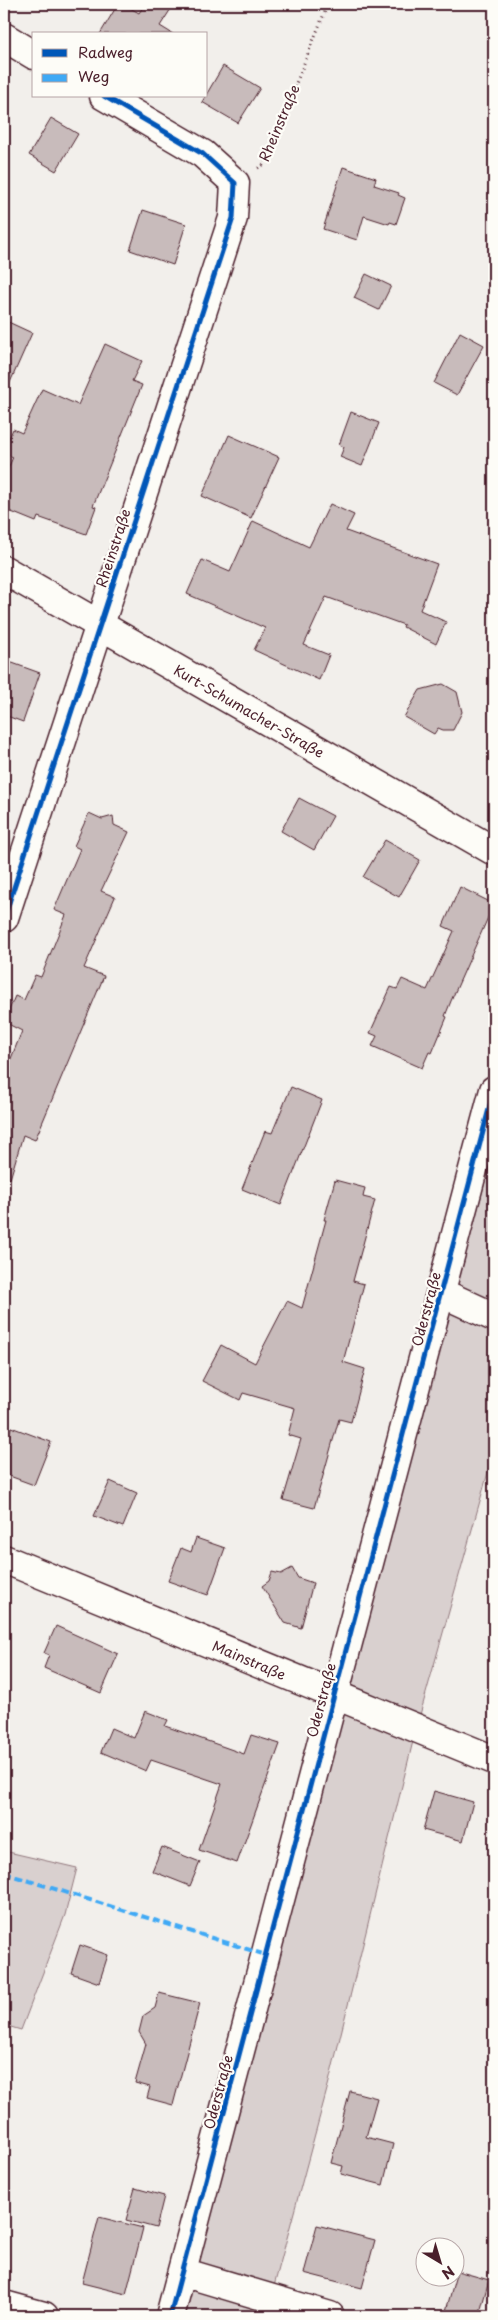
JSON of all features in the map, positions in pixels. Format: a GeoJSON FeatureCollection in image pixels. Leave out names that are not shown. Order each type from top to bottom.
{"type":"FeatureCollection","features":[{"type":"Feature","properties":{"kind":"street"},"geometry":{"type":"LineString","coordinates":[[4,37],[32,54]]}},
{"type":"Feature","properties":{"kind":"street"},"geometry":{"type":"LineString","coordinates":[[107,98],[203,154],[235,183]]}},
{"type":"Feature","properties":{"kind":"street","name":"Rheinstraße"},"geometry":{"type":"LineString","coordinates":[[4,918],[233,218],[235,183]]}},
{"type":"Feature","properties":{"kind":"street","name":"Kurt-Schumacher-Straße"},"geometry":{"type":"LineString","coordinates":[[4,570],[494,851]]}},
{"type":"Feature","properties":{"kind":"street","name":"Oderstraße"},"geometry":{"type":"LineString","coordinates":[[170,2316],[442,1293],[494,1090]]}},
{"type":"Feature","properties":{"kind":"street"},"geometry":{"type":"LineString","coordinates":[[442,1293],[494,1317]]}},
{"type":"Feature","properties":{"kind":"street","name":"Mainstraße"},"geometry":{"type":"LineString","coordinates":[[4,1559],[334,1696],[494,1760]]}},
{"type":"Feature","properties":{"kind":"street"},"geometry":{"type":"LineString","coordinates":[[182,2272],[330,2316]]}},
{"type":"Feature","properties":{"kind":"street"},"geometry":{"type":"LineString","coordinates":[[4,2305],[44,2316]]}},
{"type":"Feature","properties":{"kind":"shaded area"},"geometry":{"type":"Polygon","coordinates":[[[494,1148],[494,1451],[416,1729],[329,2082],[266,2316],[183,2316],[494,1148]]]}},
{"type":"Feature","properties":{"kind":"shaded area"},"geometry":{"type":"Polygon","coordinates":[[[4,1851],[77,1868],[65,1915],[21,2030],[4,2025],[4,1851]]]}},
{"type":"Feature","properties":{"kind":"building"},"geometry":{"type":"Polygon","coordinates":[[[118,4],[123,4],[139,13],[145,4],[174,4],[160,26],[170,32],[101,32],[118,4]]]}},
{"type":"Feature","properties":{"kind":"building"},"geometry":{"type":"Polygon","coordinates":[[[223,66],[260,88],[238,123],[202,102],[204,98],[208,98],[208,92],[223,66]]]}},
{"type":"Feature","properties":{"kind":"building"},"geometry":{"type":"Polygon","coordinates":[[[51,118],[78,134],[56,171],[29,155],[51,118]]]}},
{"type":"Feature","properties":{"kind":"building"},"geometry":{"type":"Polygon","coordinates":[[[343,167],[376,178],[374,185],[399,193],[398,195],[405,198],[396,224],[390,222],[389,224],[364,216],[357,240],[323,229],[343,167]]]}},
{"type":"Feature","properties":{"kind":"building"},"geometry":{"type":"Polygon","coordinates":[[[143,210],[186,224],[173,265],[130,250],[143,210]]]}},
{"type":"Feature","properties":{"kind":"building"},"geometry":{"type":"Polygon","coordinates":[[[366,274],[391,286],[379,310],[354,298],[366,274]]]}},
{"type":"Feature","properties":{"kind":"building"},"geometry":{"type":"Polygon","coordinates":[[[4,320],[32,333],[4,396],[4,320]]]}},
{"type":"Feature","properties":{"kind":"building"},"geometry":{"type":"Polygon","coordinates":[[[460,332],[484,345],[457,395],[434,383],[460,332]]]}},
{"type":"Feature","properties":{"kind":"building"},"geometry":{"type":"Polygon","coordinates":[[[105,344],[142,361],[132,381],[142,385],[93,506],[96,507],[86,534],[38,517],[36,522],[4,509],[4,478],[13,457],[4,453],[4,449],[13,429],[22,433],[42,389],[78,405],[105,344]]]}},
{"type":"Feature","properties":{"kind":"building"},"geometry":{"type":"Polygon","coordinates":[[[351,412],[379,423],[362,466],[340,457],[344,447],[339,445],[351,412]]]}},
{"type":"Feature","properties":{"kind":"building"},"geometry":{"type":"Polygon","coordinates":[[[229,435],[279,457],[251,518],[202,496],[229,435]]]}},
{"type":"Feature","properties":{"kind":"building"},"geometry":{"type":"Polygon","coordinates":[[[330,504],[354,515],[346,531],[437,564],[420,610],[446,622],[436,644],[403,627],[404,625],[326,597],[304,645],[329,655],[319,680],[254,650],[265,628],[187,594],[202,560],[230,572],[253,521],[309,547],[330,504]]]}},
{"type":"Feature","properties":{"kind":"building"},"geometry":{"type":"Polygon","coordinates":[[[4,660],[40,673],[23,722],[4,715],[4,660]]]}},
{"type":"Feature","properties":{"kind":"building"},"geometry":{"type":"Polygon","coordinates":[[[443,684],[457,692],[462,712],[453,730],[438,728],[434,734],[404,717],[420,690],[443,684]]]}},
{"type":"Feature","properties":{"kind":"building"},"geometry":{"type":"Polygon","coordinates":[[[299,798],[333,816],[314,850],[281,831],[299,798]]]}},
{"type":"Feature","properties":{"kind":"building"},"geometry":{"type":"Polygon","coordinates":[[[89,813],[102,819],[113,816],[114,825],[129,832],[101,891],[115,897],[84,968],[104,976],[35,1140],[23,1135],[10,1179],[4,1178],[4,1076],[22,1031],[4,1022],[15,996],[24,1000],[35,975],[41,977],[66,915],[54,910],[80,849],[74,846],[89,813]]]}},
{"type":"Feature","properties":{"kind":"building"},"geometry":{"type":"Polygon","coordinates":[[[385,840],[420,860],[399,897],[363,877],[385,840]]]}},
{"type":"Feature","properties":{"kind":"building"},"geometry":{"type":"Polygon","coordinates":[[[460,887],[494,904],[451,1001],[445,1016],[447,1017],[432,1053],[429,1052],[422,1068],[372,1046],[377,1036],[370,1033],[391,987],[397,989],[402,979],[427,990],[454,931],[443,926],[460,887]]]}},
{"type":"Feature","properties":{"kind":"building"},"geometry":{"type":"Polygon","coordinates":[[[291,1087],[322,1100],[281,1205],[242,1189],[265,1131],[272,1133],[291,1087]]]}},
{"type":"Feature","properties":{"kind":"building"},"geometry":{"type":"Polygon","coordinates":[[[335,1180],[365,1188],[363,1197],[375,1200],[353,1281],[364,1284],[343,1362],[365,1369],[351,1422],[339,1419],[314,1508],[283,1500],[301,1439],[288,1435],[295,1408],[243,1393],[240,1400],[202,1381],[221,1345],[255,1363],[287,1301],[302,1308],[335,1180]]]}},
{"type":"Feature","properties":{"kind":"building"},"geometry":{"type":"Polygon","coordinates":[[[11,1427],[51,1442],[34,1485],[4,1474],[4,1447],[11,1427]]]}},
{"type":"Feature","properties":{"kind":"building"},"geometry":{"type":"Polygon","coordinates":[[[110,1481],[137,1493],[123,1527],[94,1516],[110,1481]]]}},
{"type":"Feature","properties":{"kind":"building"},"geometry":{"type":"Polygon","coordinates":[[[196,1538],[225,1548],[208,1595],[168,1581],[181,1548],[191,1552],[196,1538]]]}},
{"type":"Feature","properties":{"kind":"building"},"geometry":{"type":"Polygon","coordinates":[[[292,1568],[298,1578],[313,1583],[301,1628],[285,1623],[262,1586],[269,1581],[272,1572],[281,1574],[292,1568]]]}},
{"type":"Feature","properties":{"kind":"building"},"geometry":{"type":"Polygon","coordinates":[[[56,1626],[118,1654],[101,1693],[44,1668],[49,1655],[44,1653],[56,1626]]]}},
{"type":"Feature","properties":{"kind":"building"},"geometry":{"type":"Polygon","coordinates":[[[145,1711],[168,1720],[165,1726],[244,1754],[251,1735],[280,1744],[237,1863],[199,1850],[222,1784],[151,1760],[146,1771],[101,1752],[111,1728],[134,1738],[145,1711]]]}},
{"type":"Feature","properties":{"kind":"building"},"geometry":{"type":"Polygon","coordinates":[[[434,1791],[473,1802],[463,1841],[423,1830],[434,1791]]]}},
{"type":"Feature","properties":{"kind":"building"},"geometry":{"type":"Polygon","coordinates":[[[162,1847],[200,1862],[190,1886],[152,1871],[162,1847]]]}},
{"type":"Feature","properties":{"kind":"building"},"geometry":{"type":"Polygon","coordinates":[[[80,1945],[108,1955],[99,1983],[71,1973],[80,1945]]]}},
{"type":"Feature","properties":{"kind":"building"},"geometry":{"type":"Polygon","coordinates":[[[159,1993],[200,2003],[173,2105],[147,2098],[150,2087],[135,2083],[146,2044],[139,2032],[143,2016],[155,2008],[159,1993]]]}},
{"type":"Feature","properties":{"kind":"building"},"geometry":{"type":"Polygon","coordinates":[[[350,2091],[377,2098],[366,2137],[393,2144],[383,2185],[341,2174],[343,2166],[331,2163],[350,2091]]]}},
{"type":"Feature","properties":{"kind":"building"},"geometry":{"type":"Polygon","coordinates":[[[135,2188],[164,2196],[156,2228],[126,2220],[135,2188]]]}},
{"type":"Feature","properties":{"kind":"building"},"geometry":{"type":"Polygon","coordinates":[[[99,2217],[143,2228],[126,2294],[82,2283],[99,2217]]]}},
{"type":"Feature","properties":{"kind":"building"},"geometry":{"type":"Polygon","coordinates":[[[317,2225],[375,2240],[362,2288],[304,2273],[317,2225]]]}},
{"type":"Feature","properties":{"kind":"building"},"geometry":{"type":"Polygon","coordinates":[[[466,2274],[489,2280],[479,2316],[465,2316],[446,2311],[452,2288],[466,2288],[466,2274]]]}},
{"type":"Feature","properties":{"kind":"marked path"},"geometry":{"type":"LineString","coordinates":[[4,1873],[266,1955]]}},
{"type":"Feature","properties":{"kind":"cycle path"},"geometry":{"type":"LineString","coordinates":[[4,918],[233,218],[235,183],[203,154],[107,98]]}},
{"type":"Feature","properties":{"kind":"cycle path"},"geometry":{"type":"LineString","coordinates":[[170,2316],[494,1090]]}}]}
